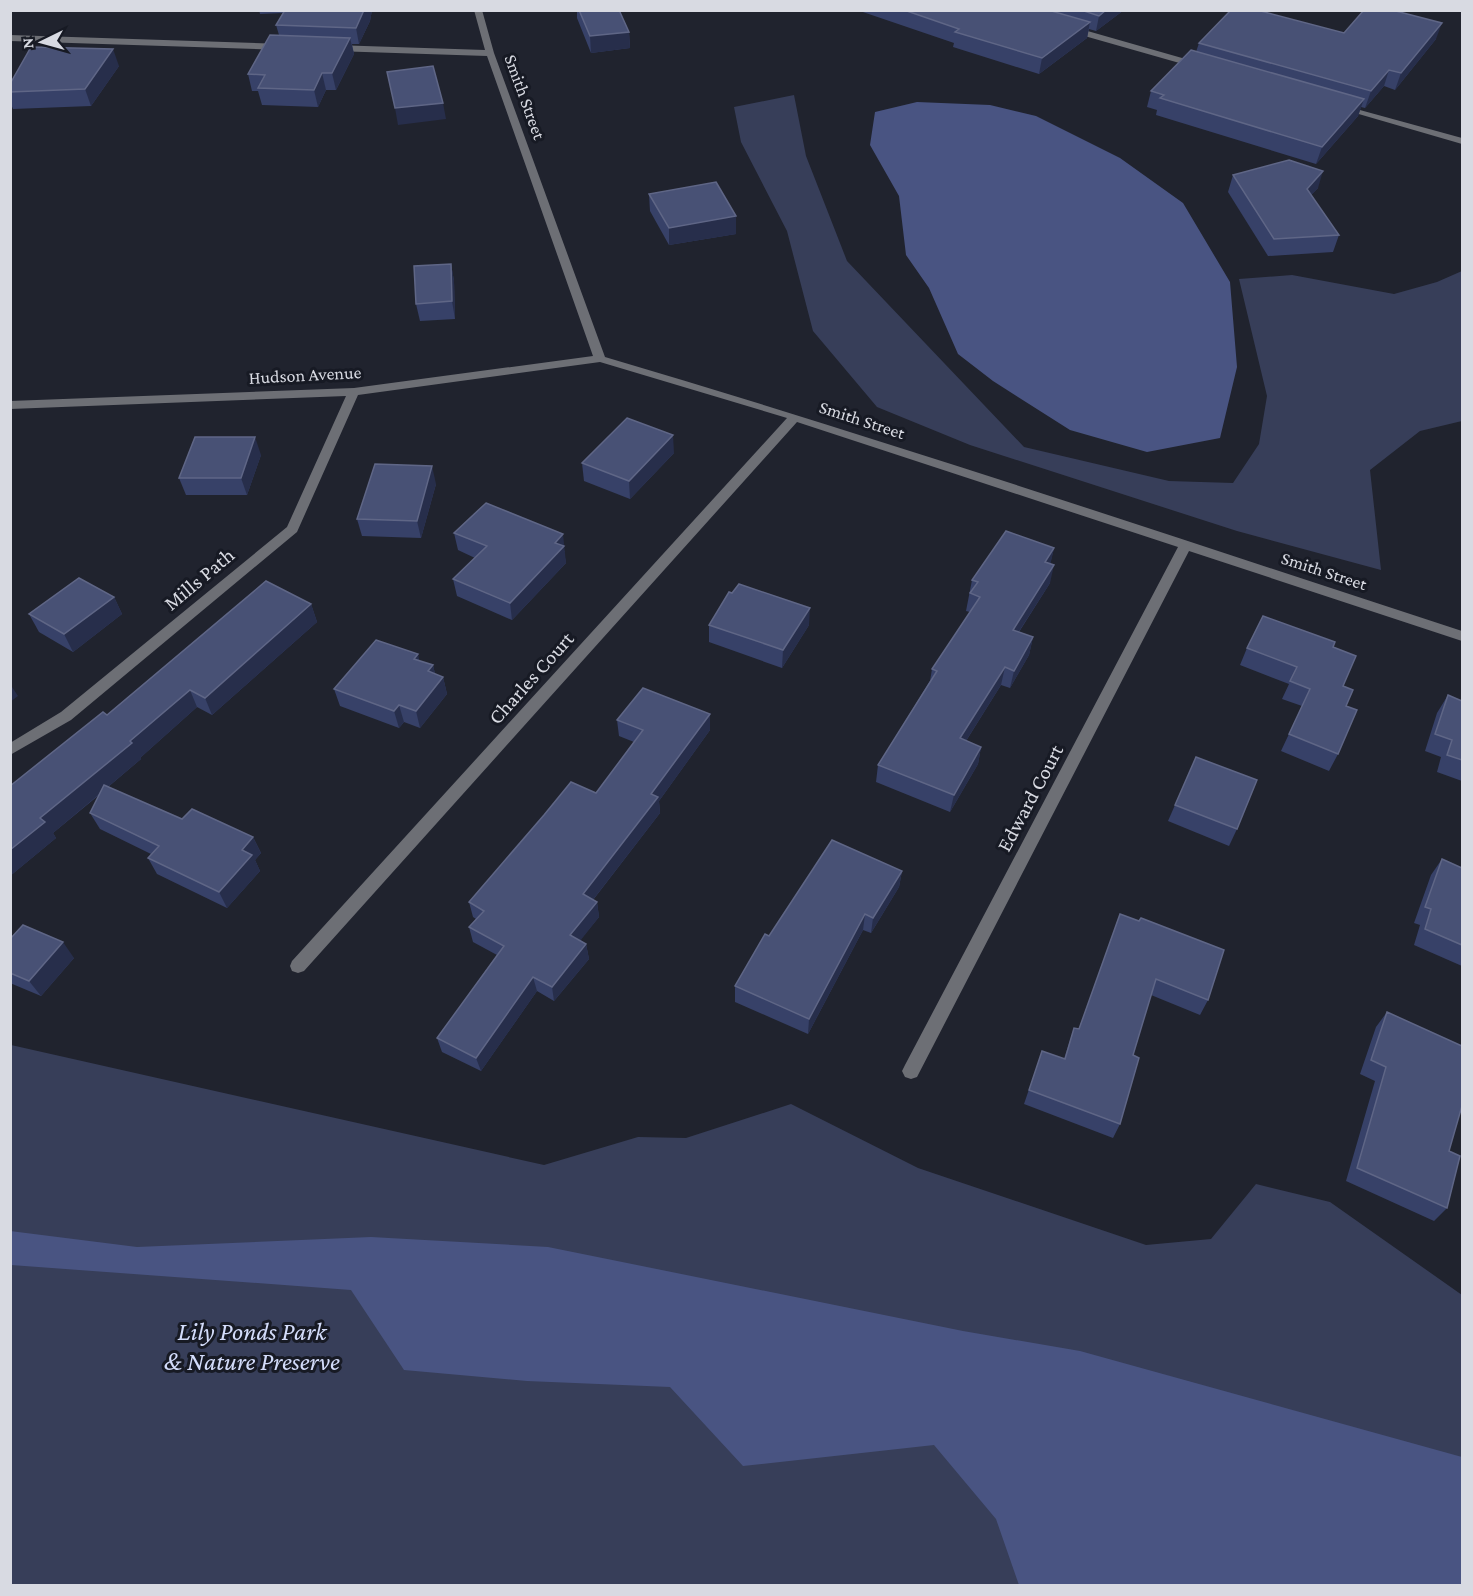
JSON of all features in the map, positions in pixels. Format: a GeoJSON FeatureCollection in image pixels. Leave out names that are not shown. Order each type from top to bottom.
{"type":"FeatureCollection","features":[{"type":"Feature","properties":{"kind":"street","name":"Smith Street"},"geometry":{"type":"LineString","coordinates":[[478,10],[490,53],[600,359],[795,417],[1462,636]]}},
{"type":"Feature","properties":{"kind":"street"},"geometry":{"type":"LineString","coordinates":[[1061,27],[1210,69]]}},
{"type":"Feature","properties":{"kind":"street"},"geometry":{"type":"LineString","coordinates":[[10,38],[296,47]]}},
{"type":"Feature","properties":{"kind":"street"},"geometry":{"type":"LineString","coordinates":[[320,48],[490,53]]}},
{"type":"Feature","properties":{"kind":"street"},"geometry":{"type":"LineString","coordinates":[[1336,105],[1462,141]]}},
{"type":"Feature","properties":{"kind":"street","name":"Hudson Avenue"},"geometry":{"type":"LineString","coordinates":[[10,405],[354,392],[600,359]]}},
{"type":"Feature","properties":{"kind":"street","name":"Mills Path"},"geometry":{"type":"LineString","coordinates":[[10,750],[66,716],[292,529],[354,392]]}},
{"type":"Feature","properties":{"kind":"street"},"geometry":{"type":"LineString","coordinates":[[10,416],[28,406]]}},
{"type":"Feature","properties":{"kind":"street","name":"Charles Court"},"geometry":{"type":"LineString","coordinates":[[298,966],[795,417]]}},
{"type":"Feature","properties":{"kind":"street","name":"Edward Court"},"geometry":{"type":"LineString","coordinates":[[911,1071],[1186,544]]}},
{"type":"Feature","properties":{"kind":"green space"},"geometry":{"type":"Polygon","coordinates":[[[794,95],[806,156],[847,261],[1024,447],[1169,481],[1233,483],[1259,444],[1267,396],[1239,279],[1292,275],[1394,294],[1437,282],[1462,271],[1462,421],[1420,431],[1370,470],[1381,570],[1237,531],[970,445],[877,407],[813,331],[787,231],[741,142],[734,107],[794,95]]]}},
{"type":"Feature","properties":{"kind":"green space","name":"Lily Ponds Park & Nature Preserve"},"geometry":{"type":"Polygon","coordinates":[[[11,1045],[544,1165],[638,1137],[686,1138],[791,1104],[918,1168],[1146,1245],[1211,1239],[1256,1184],[1330,1202],[1462,1295],[1462,1585],[11,1585],[11,1045]]]}},
{"type":"Feature","properties":{"kind":"shaded area"},"geometry":{"type":"Polygon","coordinates":[[[917,102],[990,105],[1036,116],[1120,158],[1183,203],[1230,282],[1237,367],[1220,438],[1147,452],[1070,430],[993,381],[958,354],[929,288],[906,255],[899,196],[870,145],[875,112],[917,102]]]}},
{"type":"Feature","properties":{"kind":"shaded area"},"geometry":{"type":"Polygon","coordinates":[[[10,1231],[137,1247],[371,1237],[548,1247],[963,1331],[1080,1351],[1462,1457],[1462,1585],[1019,1585],[996,1519],[934,1445],[743,1466],[670,1387],[527,1381],[404,1370],[351,1290],[11,1265],[10,1231]]]}},
{"type":"Feature","properties":{"kind":"building"},"geometry":{"type":"Polygon","coordinates":[[[285,10],[364,10],[356,28],[276,25],[285,10]]]}},
{"type":"Feature","properties":{"kind":"building"},"geometry":{"type":"Polygon","coordinates":[[[579,10],[619,10],[629,32],[590,36],[579,10]]]}},
{"type":"Feature","properties":{"kind":"building"},"geometry":{"type":"Polygon","coordinates":[[[904,10],[1048,10],[1090,22],[1042,58],[955,32],[959,29],[904,10]]]}},
{"type":"Feature","properties":{"kind":"building"},"geometry":{"type":"Polygon","coordinates":[[[1081,10],[1106,10],[1099,16],[1081,10]]]}},
{"type":"Feature","properties":{"kind":"building"},"geometry":{"type":"Polygon","coordinates":[[[1231,10],[1257,10],[1344,33],[1364,10],[1392,10],[1442,23],[1401,73],[1389,70],[1371,91],[1199,43],[1231,10]]]}},
{"type":"Feature","properties":{"kind":"building"},"geometry":{"type":"Polygon","coordinates":[[[270,35],[350,38],[332,73],[322,73],[314,90],[258,88],[265,75],[248,74],[270,35]]]}},
{"type":"Feature","properties":{"kind":"building"},"geometry":{"type":"Polygon","coordinates":[[[31,47],[113,49],[85,89],[10,92],[10,84],[31,47]]]}},
{"type":"Feature","properties":{"kind":"building"},"geometry":{"type":"Polygon","coordinates":[[[1191,50],[1364,99],[1322,147],[1160,98],[1164,95],[1151,91],[1191,50]]]}},
{"type":"Feature","properties":{"kind":"building"},"geometry":{"type":"Polygon","coordinates":[[[433,66],[443,103],[395,108],[387,72],[433,66]]]}},
{"type":"Feature","properties":{"kind":"building"},"geometry":{"type":"Polygon","coordinates":[[[1289,160],[1323,171],[1307,189],[1339,235],[1274,239],[1233,175],[1289,160]]]}},
{"type":"Feature","properties":{"kind":"building"},"geometry":{"type":"Polygon","coordinates":[[[716,182],[736,216],[669,228],[649,194],[716,182]]]}},
{"type":"Feature","properties":{"kind":"building"},"geometry":{"type":"Polygon","coordinates":[[[451,264],[452,301],[416,304],[414,266],[451,264]]]}},
{"type":"Feature","properties":{"kind":"building"},"geometry":{"type":"Polygon","coordinates":[[[627,418],[673,435],[629,481],[582,463],[627,418]]]}},
{"type":"Feature","properties":{"kind":"building"},"geometry":{"type":"Polygon","coordinates":[[[195,437],[255,437],[241,478],[179,478],[195,437]]]}},
{"type":"Feature","properties":{"kind":"building"},"geometry":{"type":"Polygon","coordinates":[[[375,464],[432,466],[417,521],[357,519],[375,464]]]}},
{"type":"Feature","properties":{"kind":"building"},"geometry":{"type":"Polygon","coordinates":[[[486,503],[563,534],[555,543],[564,546],[510,603],[453,579],[487,546],[454,533],[486,503]]]}},
{"type":"Feature","properties":{"kind":"building"},"geometry":{"type":"Polygon","coordinates":[[[1006,531],[1054,548],[1045,562],[1054,565],[1013,630],[1033,637],[1014,671],[1005,667],[960,738],[981,747],[954,795],[878,765],[937,671],[932,669],[980,597],[970,593],[978,582],[972,580],[1006,531]]]}},
{"type":"Feature","properties":{"kind":"building"},"geometry":{"type":"Polygon","coordinates":[[[79,578],[114,597],[64,634],[29,614],[79,578]]]}},
{"type":"Feature","properties":{"kind":"building"},"geometry":{"type":"Polygon","coordinates":[[[266,581],[311,604],[205,698],[190,690],[130,741],[132,743],[40,818],[45,822],[10,850],[10,786],[103,712],[107,715],[266,581]]]}},
{"type":"Feature","properties":{"kind":"building"},"geometry":{"type":"Polygon","coordinates":[[[739,584],[810,608],[783,650],[709,625],[729,592],[732,593],[739,584]]]}},
{"type":"Feature","properties":{"kind":"building"},"geometry":{"type":"Polygon","coordinates":[[[1263,616],[1335,642],[1333,647],[1356,656],[1343,686],[1353,690],[1346,706],[1357,710],[1338,754],[1289,734],[1310,689],[1290,681],[1297,667],[1247,648],[1263,616]]]}},
{"type":"Feature","properties":{"kind":"building"},"geometry":{"type":"Polygon","coordinates":[[[376,640],[418,654],[414,659],[433,665],[428,671],[443,677],[416,711],[399,705],[394,711],[334,689],[376,640]]]}},
{"type":"Feature","properties":{"kind":"building"},"geometry":{"type":"Polygon","coordinates":[[[643,688],[710,714],[651,794],[658,797],[583,894],[597,902],[570,935],[586,944],[552,987],[533,977],[476,1058],[437,1038],[504,946],[469,927],[484,911],[469,902],[571,782],[596,793],[643,730],[617,720],[643,688]]]}},
{"type":"Feature","properties":{"kind":"building"},"geometry":{"type":"Polygon","coordinates":[[[1448,695],[1462,701],[1462,760],[1447,755],[1452,740],[1435,734],[1448,695]]]}},
{"type":"Feature","properties":{"kind":"building"},"geometry":{"type":"Polygon","coordinates":[[[1196,757],[1257,780],[1237,829],[1175,805],[1196,757]]]}},
{"type":"Feature","properties":{"kind":"building"},"geometry":{"type":"Polygon","coordinates":[[[104,785],[182,819],[192,809],[253,837],[242,850],[252,855],[219,892],[148,858],[159,846],[90,813],[104,785]]]}},
{"type":"Feature","properties":{"kind":"building"},"geometry":{"type":"Polygon","coordinates":[[[832,840],[902,871],[873,918],[865,914],[809,1019],[735,986],[765,934],[769,936],[832,840]]]}},
{"type":"Feature","properties":{"kind":"building"},"geometry":{"type":"Polygon","coordinates":[[[1442,859],[1462,868],[1462,945],[1425,929],[1431,909],[1425,907],[1442,859]]]}},
{"type":"Feature","properties":{"kind":"building"},"geometry":{"type":"Polygon","coordinates":[[[1120,914],[1139,921],[1141,918],[1224,950],[1208,1000],[1156,979],[1133,1055],[1139,1058],[1120,1124],[1029,1090],[1042,1051],[1065,1059],[1074,1028],[1079,1029],[1120,914]]]}},
{"type":"Feature","properties":{"kind":"building"},"geometry":{"type":"Polygon","coordinates":[[[23,925],[63,942],[29,981],[10,973],[10,939],[23,925]]]}},
{"type":"Feature","properties":{"kind":"building"},"geometry":{"type":"Polygon","coordinates":[[[1387,1012],[1462,1046],[1462,1106],[1449,1151],[1460,1156],[1447,1208],[1357,1168],[1386,1067],[1371,1060],[1387,1012]]]}}]}
